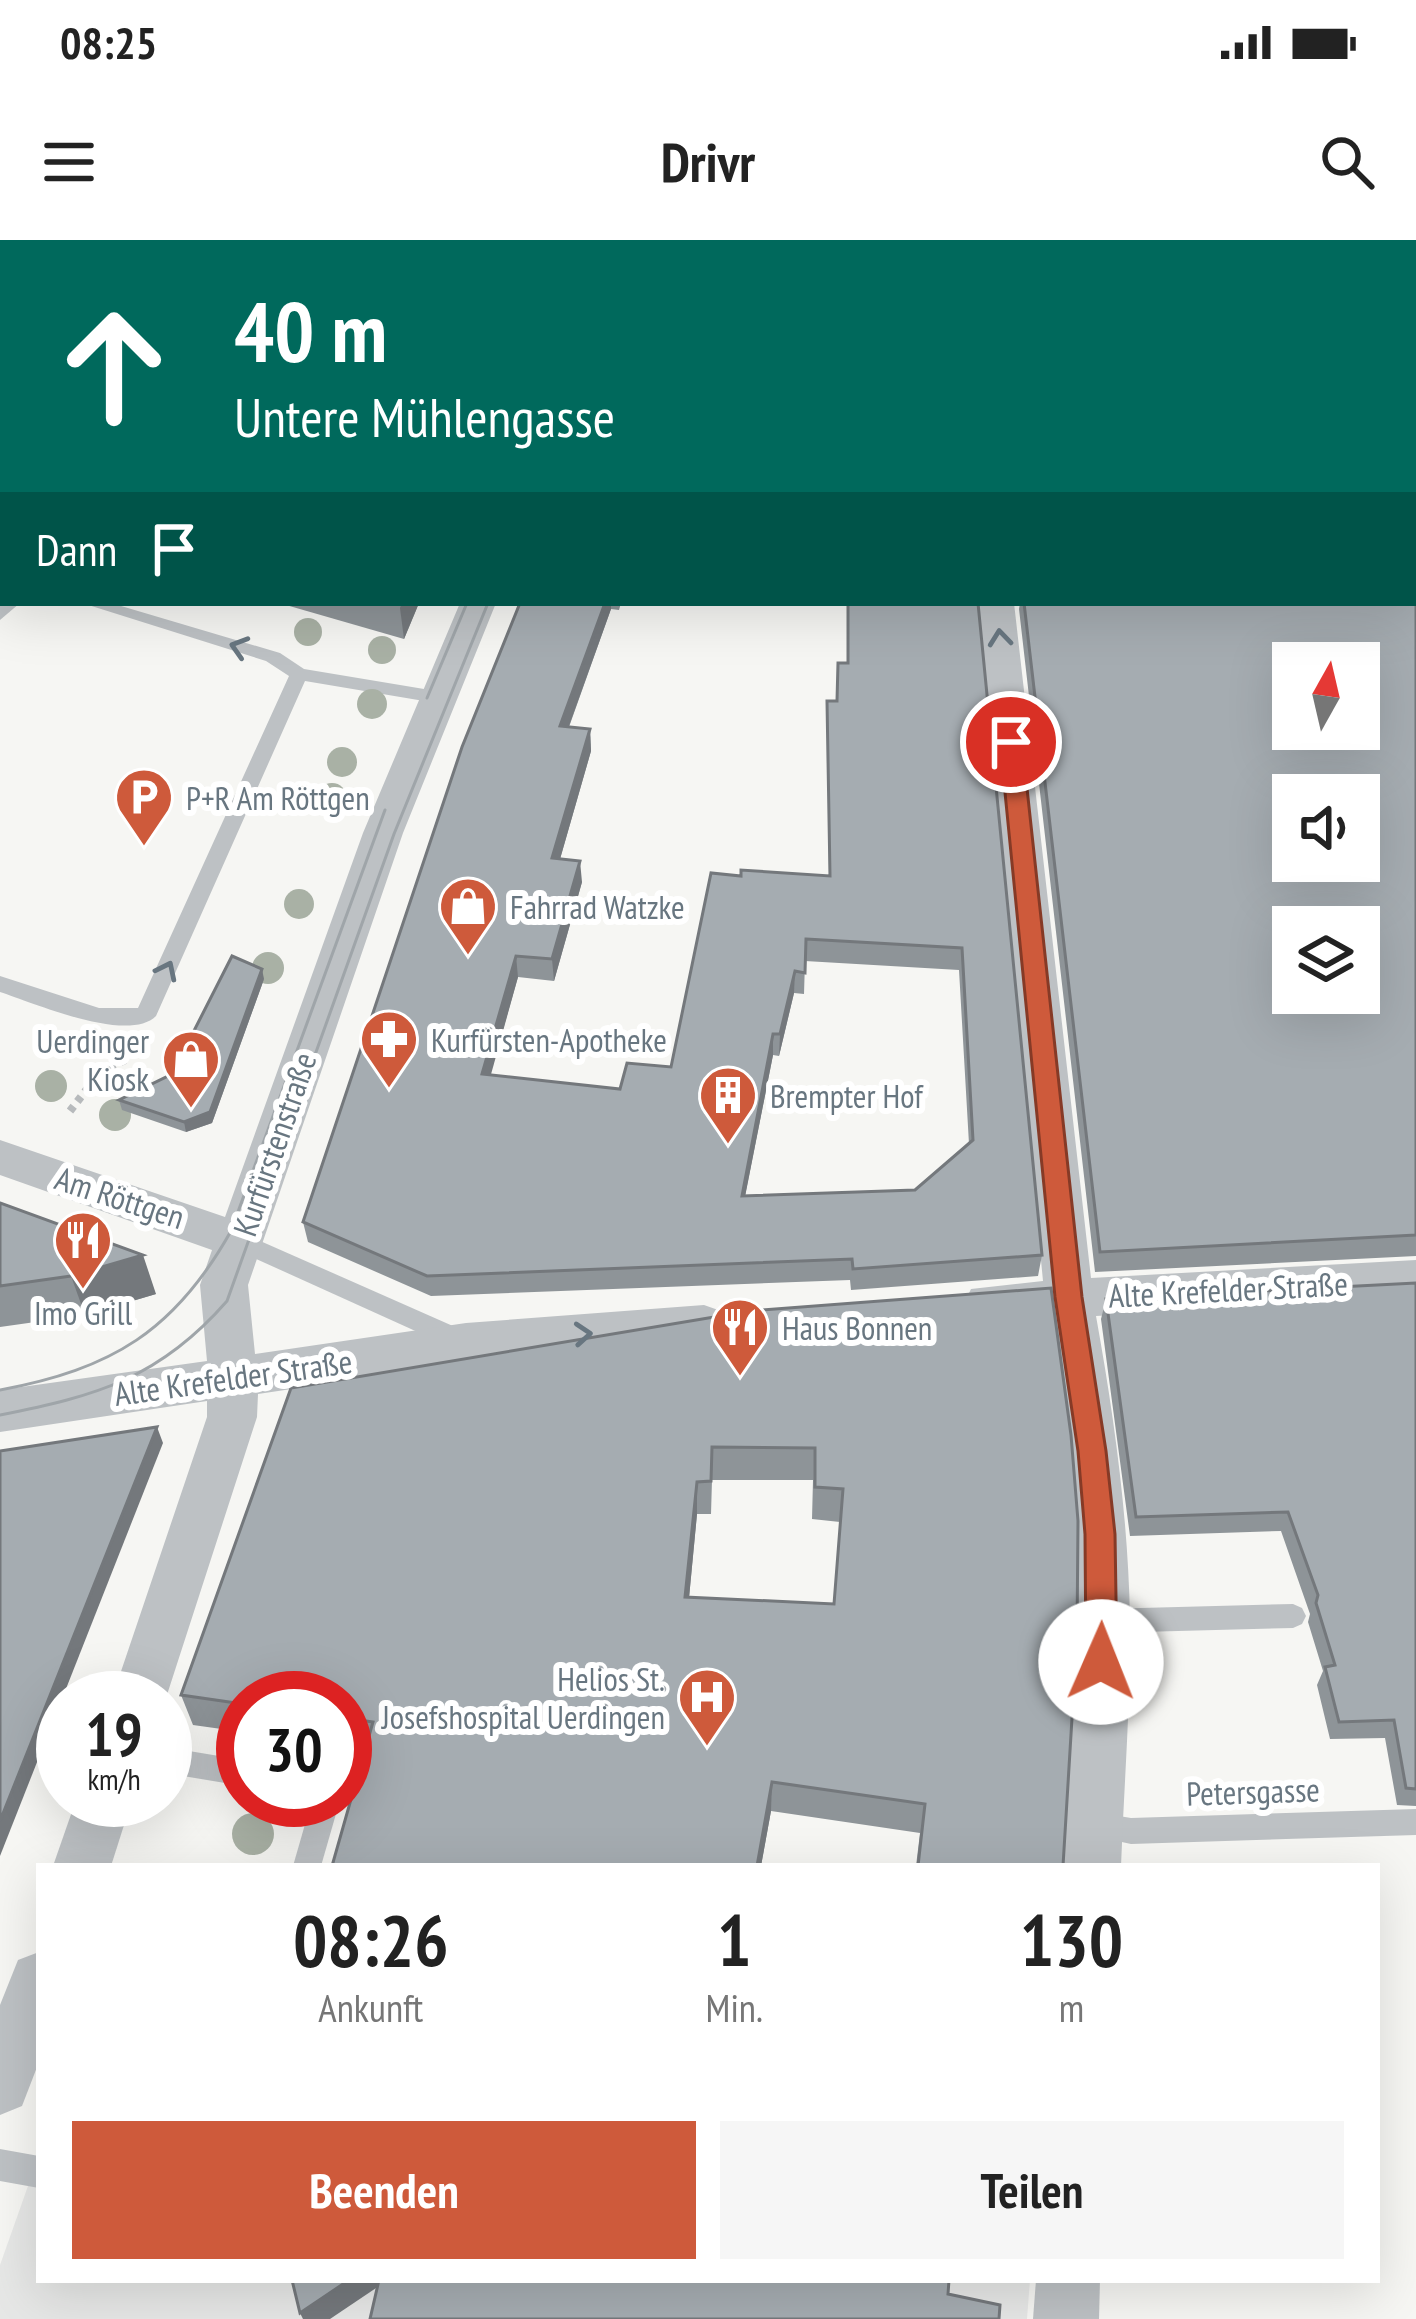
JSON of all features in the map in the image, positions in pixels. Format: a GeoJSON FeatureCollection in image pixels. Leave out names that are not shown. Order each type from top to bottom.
{"type":"FeatureCollection","features":[{"type":"Feature","properties":{"kind":"street","name":"Kurfürstenstraße"},"geometry":{"type":"LineString","coordinates":[[148,1671],[232,1417],[224,1285],[436,697],[477,606]]}},
{"type":"Feature","properties":{"kind":"street"},"geometry":{"type":"LineString","coordinates":[[996,606],[1069,1297],[1088,1410],[1103,1622],[1093,1845]]}},
{"type":"Feature","properties":{"kind":"street","name":"Am Röttgen"},"geometry":{"type":"LineString","coordinates":[[0,1157],[240,1241]]}},
{"type":"Feature","properties":{"kind":"street","name":"Alte Krefelder Straße"},"geometry":{"type":"LineString","coordinates":[[953,1306],[1416,1279]]}},
{"type":"Feature","properties":{"kind":"street","name":"Alte Krefelder Straße"},"geometry":{"type":"LineString","coordinates":[[0,1411],[466,1343],[744,1322]]}},
{"type":"Feature","properties":{"kind":"street"},"geometry":{"type":"LineString","coordinates":[[83,1863],[95,1827]]}},
{"type":"Feature","properties":{"kind":"street"},"geometry":{"type":"LineString","coordinates":[[0,2084],[36,1989]]}},
{"type":"Feature","properties":{"kind":"street"},"geometry":{"type":"LineString","coordinates":[[1066,2319],[1068,2283]]}},
{"type":"Feature","properties":{"kind":"lane"},"geometry":{"type":"LineString","coordinates":[[101,606],[273,657],[299,674],[436,697]]}},
{"type":"Feature","properties":{"kind":"lane"},"geometry":{"type":"LineString","coordinates":[[0,984],[98,1016],[145,1016],[299,674]]}},
{"type":"Feature","properties":{"kind":"lane","name":"Alte Krefelder Straße"},"geometry":{"type":"LineString","coordinates":[[240,1241],[466,1343]]}},
{"type":"Feature","properties":{"kind":"lane"},"geometry":{"type":"LineString","coordinates":[[1103,1622],[1293,1616]]}},
{"type":"Feature","properties":{"kind":"lane","name":"Petersgasse"},"geometry":{"type":"LineString","coordinates":[[1093,1845],[1131,1831],[1416,1822]]}},
{"type":"Feature","properties":{"kind":"lane"},"geometry":{"type":"LineString","coordinates":[[308,1863],[318,1827]]}},
{"type":"Feature","properties":{"kind":"lane"},"geometry":{"type":"LineString","coordinates":[[0,2165],[36,2171]]}},
{"type":"Feature","properties":{"kind":"path"},"geometry":{"type":"LineString","coordinates":[[70,1111],[101,1071]]}},
{"type":"Feature","properties":{"kind":"shaded area"},"geometry":{"type":"Polygon","coordinates":[[[36,2163],[36,2283],[1030,2283],[1027,2319],[0,2319],[0,2265],[36,2163]]]}},
{"type":"Feature","properties":{"kind":"building"},"geometry":{"type":"Polygon","coordinates":[[[519,606],[604,606],[560,726],[590,729],[552,858],[580,861],[552,959],[516,956],[482,1074],[620,1089],[627,1063],[671,1067],[711,873],[741,876],[741,870],[830,876],[827,701],[837,701],[838,663],[848,663],[848,606],[978,606],[1042,1255],[853,1269],[852,1259],[427,1276],[303,1222],[462,747],[519,606]],[[806,939],[805,973],[795,971],[780,1034],[773,1034],[742,1196],[915,1190],[973,1140],[962,948],[806,939]]]}},
{"type":"Feature","properties":{"kind":"building"},"geometry":{"type":"Polygon","coordinates":[[[1024,606],[1416,606],[1416,1235],[1100,1252],[1024,606]]]}},
{"type":"Feature","properties":{"kind":"building"},"geometry":{"type":"Polygon","coordinates":[[[232,956],[262,969],[210,1112],[184,1122],[119,1100],[172,1074],[232,956]]]}},
{"type":"Feature","properties":{"kind":"building"},"geometry":{"type":"Polygon","coordinates":[[[0,1203],[143,1255],[71,1276],[0,1286],[0,1203]]]}},
{"type":"Feature","properties":{"kind":"building"},"geometry":{"type":"Polygon","coordinates":[[[1416,1283],[1416,1789],[1406,1788],[1394,1720],[1339,1722],[1325,1667],[1335,1665],[1316,1603],[1318,1595],[1288,1512],[1136,1517],[1106,1299],[1416,1283]]]}},
{"type":"Feature","properties":{"kind":"building"},"geometry":{"type":"Polygon","coordinates":[[[1051,1288],[1078,1521],[1077,1636],[1063,1863],[918,1863],[925,1804],[772,1782],[758,1863],[333,1863],[343,1827],[372,1827],[372,1671],[216,1671],[216,1700],[192,1697],[190,1671],[291,1388],[750,1311],[1051,1288]],[[712,1447],[711,1481],[697,1482],[685,1597],[834,1604],[843,1489],[815,1487],[815,1448],[712,1447]]]}},
{"type":"Feature","properties":{"kind":"building"},"geometry":{"type":"Polygon","coordinates":[[[157,1427],[60,1671],[36,1671],[36,1731],[0,1821],[0,1451],[157,1427]]]}},
{"type":"Feature","properties":{"kind":"building"},"geometry":{"type":"Polygon","coordinates":[[[293,2283],[345,2283],[300,2313],[293,2283]]]}},
{"type":"Feature","properties":{"kind":"building"},"geometry":{"type":"Polygon","coordinates":[[[378,2283],[949,2283],[948,2294],[1000,2305],[999,2319],[370,2319],[378,2283]]]}},
{"type":"Feature","properties":{"kind":"tram line"},"geometry":{"type":"LineString","coordinates":[[427,698],[466,606]]}},
{"type":"Feature","properties":{"kind":"tram line"},"geometry":{"type":"LineString","coordinates":[[0,1415],[67,1400],[125,1380],[177,1349],[227,1301],[394,834],[487,606]]}},
{"type":"Feature","properties":{"kind":"tram line"},"geometry":{"type":"LineString","coordinates":[[0,1390],[108,1357],[163,1320],[210,1266],[231,1231],[385,810]]}},
{"type":"Feature","properties":{"kind":"place","name":"P+R Am Röttgen"},"geometry":{"type":"Point","coordinates":[144,848]}},
{"type":"Feature","properties":{"kind":"place","name":"Fahrrad Watzke"},"geometry":{"type":"Point","coordinates":[468,957]}},
{"type":"Feature","properties":{"kind":"place","name":"Kurfürsten-Apotheke"},"geometry":{"type":"Point","coordinates":[389,1090]}},
{"type":"Feature","properties":{"kind":"place","name":"Uerdinger Kiosk"},"geometry":{"type":"Point","coordinates":[191,1110]}},
{"type":"Feature","properties":{"kind":"place","name":"Brempter Hof"},"geometry":{"type":"Point","coordinates":[728,1146]}},
{"type":"Feature","properties":{"kind":"place","name":"Imo Grill"},"geometry":{"type":"Point","coordinates":[83,1291]}},
{"type":"Feature","properties":{"kind":"place","name":"Haus Bonnen"},"geometry":{"type":"Point","coordinates":[740,1378]}},
{"type":"Feature","properties":{"kind":"place","name":"Helios St. Josefshospital Uerdingen"},"geometry":{"type":"Point","coordinates":[707,1748]}},
{"type":"Feature","properties":{"kind":"route"},"geometry":{"type":"LineString","coordinates":[[1011,742],[1069,1297],[1088,1410],[1100,1534],[1101,1662]]}}]}
